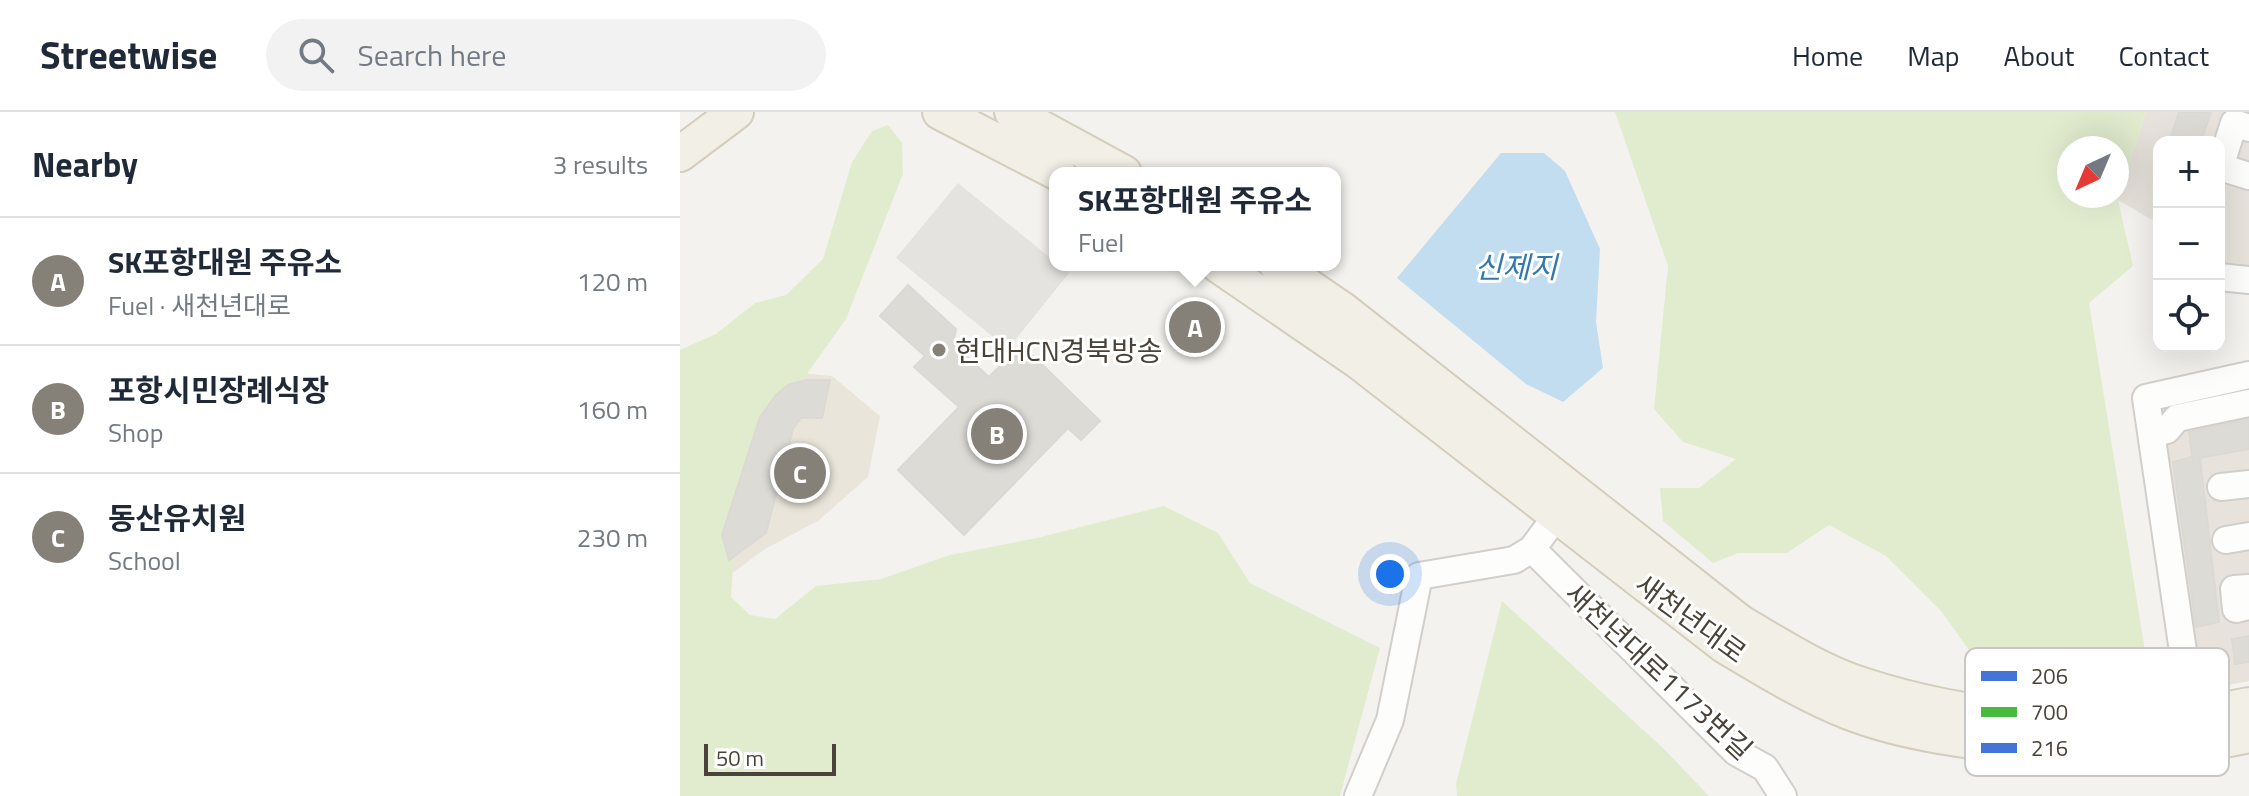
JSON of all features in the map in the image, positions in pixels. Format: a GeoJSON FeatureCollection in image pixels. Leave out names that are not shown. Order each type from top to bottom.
{"type":"FeatureCollection","features":[{"type":"Feature","properties":{"kind":"main road"},"geometry":{"type":"LineString","coordinates":[[680,154],[713,122],[736,112]]}},
{"type":"Feature","properties":{"kind":"main road"},"geometry":{"type":"LineString","coordinates":[[940,112],[1049,168]]}},
{"type":"Feature","properties":{"kind":"main road"},"geometry":{"type":"LineString","coordinates":[[1012,112],[1113,167]]}},
{"type":"Feature","properties":{"kind":"main road","name":"새천년대로"},"geometry":{"type":"LineString","coordinates":[[1227,271],[1358,361],[1463,423],[1638,562],[1725,646],[1792,686],[1852,713],[1939,735],[1965,738]]}},
{"type":"Feature","properties":{"kind":"main road","name":"새천년대로"},"geometry":{"type":"LineString","coordinates":[[1286,271],[1343,310],[1557,515],[1798,656],[1858,684],[1965,711]]}},
{"type":"Feature","properties":{"kind":"main road","name":"새천년대로"},"geometry":{"type":"LineString","coordinates":[[2229,708],[2249,705]]}},
{"type":"Feature","properties":{"kind":"main road","name":"새천년대로"},"geometry":{"type":"LineString","coordinates":[[2229,737],[2249,735]]}},
{"type":"Feature","properties":{"kind":"street"},"geometry":{"type":"LineString","coordinates":[[2249,128],[2234,123],[2220,167],[2249,176]]}},
{"type":"Feature","properties":{"kind":"street"},"geometry":{"type":"LineString","coordinates":[[2225,278],[2249,280]]}},
{"type":"Feature","properties":{"kind":"street"},"geometry":{"type":"LineString","coordinates":[[2183,648],[2146,398],[2249,375]]}},
{"type":"Feature","properties":{"kind":"street"},"geometry":{"type":"LineString","coordinates":[[2152,434],[2167,430],[2177,418],[2249,403]]}},
{"type":"Feature","properties":{"kind":"street"},"geometry":{"type":"LineString","coordinates":[[2221,487],[2249,484]]}},
{"type":"Feature","properties":{"kind":"street"},"geometry":{"type":"LineString","coordinates":[[1358,796],[1390,720],[1419,576],[1514,560],[1532,549],[1557,515]]}},
{"type":"Feature","properties":{"kind":"street","name":"새천년대로1173번길"},"geometry":{"type":"LineString","coordinates":[[1532,549],[1736,752],[1765,768],[1783,796]]}},
{"type":"Feature","properties":{"kind":"street"},"geometry":{"type":"LineString","coordinates":[[2249,588],[2234,589],[2236,609],[2249,606]]}},
{"type":"Feature","properties":{"kind":"shaded area"},"geometry":{"type":"Polygon","coordinates":[[[2146,112],[2249,112],[2249,275],[2225,271],[2225,136],[2153,136],[2153,220],[2129,206],[2129,165],[2146,112]]]}},
{"type":"Feature","properties":{"kind":"shaded area"},"geometry":{"type":"Polygon","coordinates":[[[958,183],[1049,257],[1049,271],[1069,273],[1008,349],[896,258],[958,183]]]}},
{"type":"Feature","properties":{"kind":"shaded area"},"geometry":{"type":"Polygon","coordinates":[[[800,373],[832,376],[880,416],[868,477],[818,521],[765,549],[727,577],[731,469],[800,373]]]}},
{"type":"Feature","properties":{"kind":"shaded area"},"geometry":{"type":"Polygon","coordinates":[[[2249,388],[2249,681],[2229,685],[2229,648],[2182,648],[2158,409],[2249,388]]]}},
{"type":"Feature","properties":{"kind":"green space"},"geometry":{"type":"Polygon","coordinates":[[[1615,112],[2146,112],[2129,165],[2129,136],[2057,136],[2057,208],[2120,208],[2133,266],[2089,303],[2145,648],[1967,648],[1942,612],[1886,556],[1829,525],[1787,553],[1738,553],[1713,563],[1663,521],[1660,488],[1699,488],[1736,459],[1683,442],[1654,409],[1668,266],[1615,112]]]}},
{"type":"Feature","properties":{"kind":"green space"},"geometry":{"type":"Polygon","coordinates":[[[888,125],[902,143],[903,174],[846,319],[797,388],[737,508],[731,597],[750,615],[775,619],[816,586],[881,579],[950,555],[1037,538],[1164,506],[1218,533],[1250,583],[1380,648],[1340,796],[680,796],[680,350],[716,334],[755,303],[786,295],[823,259],[852,162],[872,131],[888,125]]]}},
{"type":"Feature","properties":{"kind":"green space"},"geometry":{"type":"Polygon","coordinates":[[[1502,601],[1663,748],[1709,796],[1457,796],[1456,784],[1502,601]]]}},
{"type":"Feature","properties":{"kind":"water","name":"신제지"},"geometry":{"type":"Polygon","coordinates":[[[1501,153],[1544,153],[1565,171],[1600,249],[1596,322],[1603,368],[1563,402],[1526,384],[1397,278],[1501,153]]]}},
{"type":"Feature","properties":{"kind":"building"},"geometry":{"type":"Polygon","coordinates":[[[2179,112],[2211,112],[2203,136],[2171,136],[2179,112]]]}},
{"type":"Feature","properties":{"kind":"building"},"geometry":{"type":"Polygon","coordinates":[[[908,285],[956,329],[953,344],[989,377],[1021,344],[1100,421],[1081,440],[1068,428],[964,535],[898,470],[959,407],[914,367],[925,356],[880,316],[908,285]]]}},
{"type":"Feature","properties":{"kind":"building"},"geometry":{"type":"Polygon","coordinates":[[[806,380],[830,380],[822,418],[801,418],[793,429],[766,533],[729,560],[722,535],[760,417],[776,395],[788,385],[806,380]]]}},
{"type":"Feature","properties":{"kind":"building"},"geometry":{"type":"Polygon","coordinates":[[[2249,419],[2249,449],[2200,458],[2219,622],[2196,627],[2173,462],[2192,457],[2189,432],[2249,419]]]}},
{"type":"Feature","properties":{"kind":"building"},"geometry":{"type":"Polygon","coordinates":[[[2249,636],[2249,662],[2235,664],[2232,639],[2249,636]]]}},
{"type":"Feature","properties":{"kind":"place","name":"SK포항대원 주유소"},"geometry":{"type":"Point","coordinates":[1195,327]}},
{"type":"Feature","properties":{"kind":"place","name":"현대HCN경북방송"},"geometry":{"type":"Point","coordinates":[939,350]}},
{"type":"Feature","properties":{"kind":"place","name":"포항시민장례식장"},"geometry":{"type":"Point","coordinates":[997,434]}},
{"type":"Feature","properties":{"kind":"place","name":"동산유치원"},"geometry":{"type":"Point","coordinates":[800,473]}}]}
